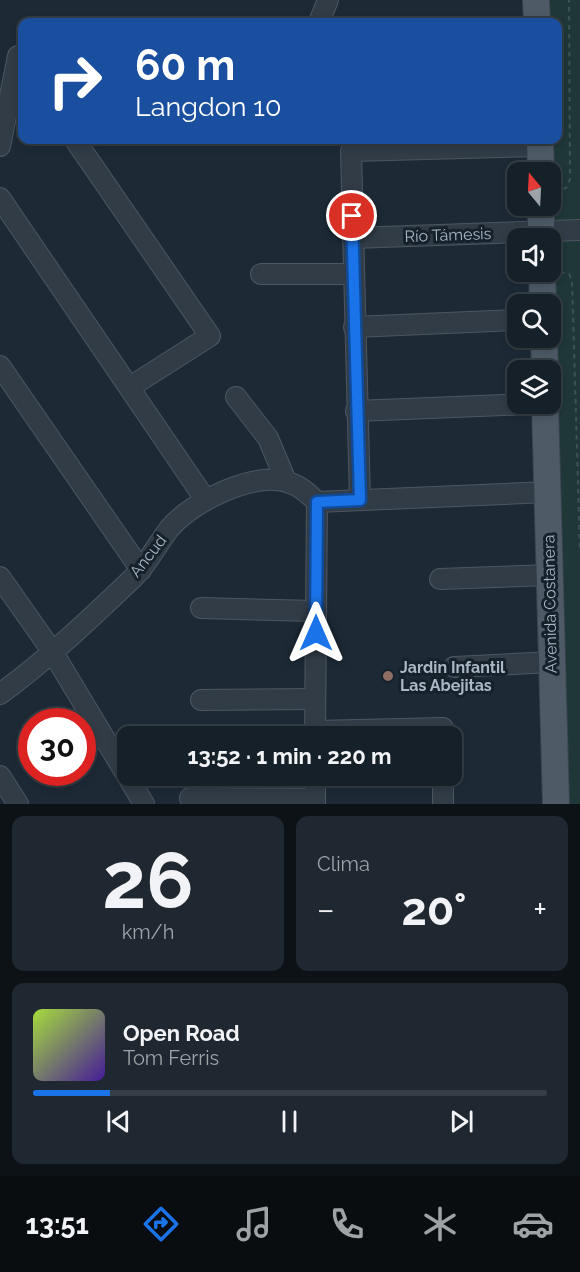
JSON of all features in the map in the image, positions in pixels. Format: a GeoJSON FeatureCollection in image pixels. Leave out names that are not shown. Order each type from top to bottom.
{"type":"FeatureCollection","features":[{"type":"Feature","properties":{"kind":"main road"},"geometry":{"type":"LineString","coordinates":[[536,0],[537,18]]}},
{"type":"Feature","properties":{"kind":"main road"},"geometry":{"type":"LineString","coordinates":[[540,144],[541,162]]}},
{"type":"Feature","properties":{"kind":"main road","name":"Avenida Costanera"},"geometry":{"type":"LineString","coordinates":[[545,414],[555,804]]}},
{"type":"Feature","properties":{"kind":"street"},"geometry":{"type":"LineString","coordinates":[[321,18],[328,0]]}},
{"type":"Feature","properties":{"kind":"street"},"geometry":{"type":"LineString","coordinates":[[0,146],[18,68]]}},
{"type":"Feature","properties":{"kind":"street"},"geometry":{"type":"LineString","coordinates":[[78,144],[210,336],[130,387]]}},
{"type":"Feature","properties":{"kind":"street"},"geometry":{"type":"LineString","coordinates":[[360,500],[351,151],[384,145],[462,144]]}},
{"type":"Feature","properties":{"kind":"street"},"geometry":{"type":"LineString","coordinates":[[0,198],[205,500]]}},
{"type":"Feature","properties":{"kind":"street","name":"Río Támesis"},"geometry":{"type":"LineString","coordinates":[[561,232],[580,230]]}},
{"type":"Feature","properties":{"kind":"street","name":"Río Támesis"},"geometry":{"type":"LineString","coordinates":[[353,238],[507,236]]}},
{"type":"Feature","properties":{"kind":"street"},"geometry":{"type":"LineString","coordinates":[[261,273],[353,274]]}},
{"type":"Feature","properties":{"kind":"street"},"geometry":{"type":"LineString","coordinates":[[354,327],[507,320]]}},
{"type":"Feature","properties":{"kind":"street"},"geometry":{"type":"LineString","coordinates":[[0,366],[141,570]]}},
{"type":"Feature","properties":{"kind":"street"},"geometry":{"type":"LineString","coordinates":[[236,397],[268,438],[286,481],[304,489],[317,502],[315,726]]}},
{"type":"Feature","properties":{"kind":"street"},"geometry":{"type":"LineString","coordinates":[[356,411],[507,405]]}},
{"type":"Feature","properties":{"kind":"street","name":"Ancud"},"geometry":{"type":"LineString","coordinates":[[0,694],[83,625],[141,570],[170,528],[186,513],[205,500],[227,490],[258,481],[286,481]]}},
{"type":"Feature","properties":{"kind":"street"},"geometry":{"type":"LineString","coordinates":[[317,502],[548,492]]}},
{"type":"Feature","properties":{"kind":"street"},"geometry":{"type":"LineString","coordinates":[[440,579],[550,575]]}},
{"type":"Feature","properties":{"kind":"street"},"geometry":{"type":"LineString","coordinates":[[0,577],[52,651],[144,804]]}},
{"type":"Feature","properties":{"kind":"street"},"geometry":{"type":"LineString","coordinates":[[201,608],[316,611]]}},
{"type":"Feature","properties":{"kind":"street"},"geometry":{"type":"LineString","coordinates":[[454,667],[552,662]]}},
{"type":"Feature","properties":{"kind":"street"},"geometry":{"type":"LineString","coordinates":[[201,700],[315,699]]}},
{"type":"Feature","properties":{"kind":"street"},"geometry":{"type":"LineString","coordinates":[[0,777],[18,804]]}},
{"type":"Feature","properties":{"kind":"street"},"geometry":{"type":"LineString","coordinates":[[443,786],[443,804]]}},
{"type":"Feature","properties":{"kind":"street"},"geometry":{"type":"LineString","coordinates":[[190,798],[315,801]]}},
{"type":"Feature","properties":{"kind":"path"},"geometry":{"type":"LineString","coordinates":[[561,191],[567,187],[570,179],[569,0]]}},
{"type":"Feature","properties":{"kind":"path"},"geometry":{"type":"LineString","coordinates":[[561,273],[569,274],[572,280],[580,552]]}},
{"type":"Feature","properties":{"kind":"green space"},"geometry":{"type":"Polygon","coordinates":[[[538,0],[580,0],[580,804],[559,804],[550,414],[561,414],[561,360],[550,360],[550,348],[561,348],[561,294],[550,294],[550,282],[561,282],[561,228],[550,228],[550,216],[561,216],[561,162],[548,162],[543,144],[562,144],[562,18],[539,18],[538,0]]]}},
{"type":"Feature","properties":{"kind":"place","name":"Jardin Infantil Las Abejitas"},"geometry":{"type":"Point","coordinates":[388,676]}},
{"type":"Feature","properties":{"kind":"route"},"geometry":{"type":"LineString","coordinates":[[316,633],[317,502],[360,500],[352,216]]}}]}
